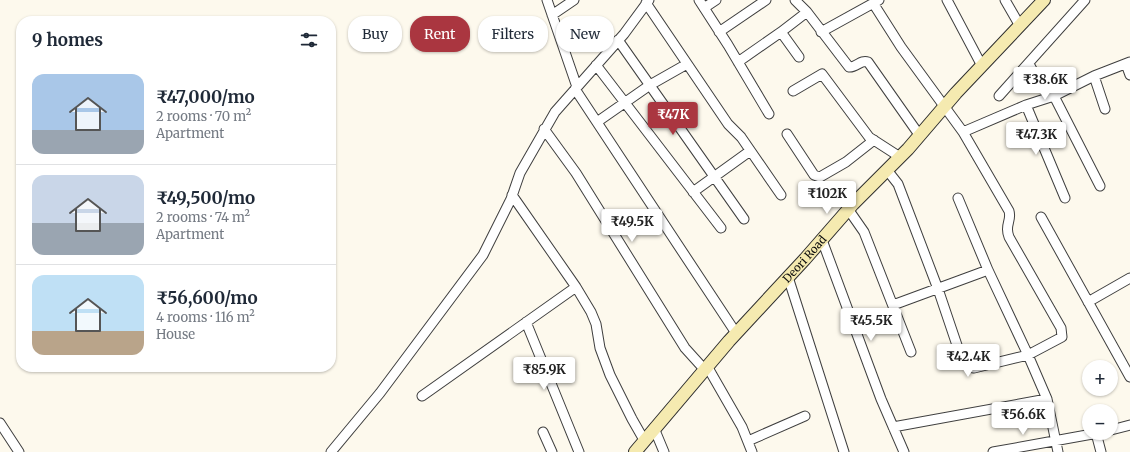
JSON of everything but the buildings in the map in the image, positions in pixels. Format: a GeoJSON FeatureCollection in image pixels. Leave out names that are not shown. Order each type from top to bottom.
{"type":"FeatureCollection","features":[{"type":"Feature","properties":{"kind":"street"},"geometry":{"type":"LineString","coordinates":[[547,0],[576,88],[736,333]]}},
{"type":"Feature","properties":{"kind":"street"},"geometry":{"type":"LineString","coordinates":[[552,15],[574,0]]}},
{"type":"Feature","properties":{"kind":"street"},"geometry":{"type":"LineString","coordinates":[[716,0],[701,4],[769,114]]}},
{"type":"Feature","properties":{"kind":"street"},"geometry":{"type":"LineString","coordinates":[[719,32],[766,0]]}},
{"type":"Feature","properties":{"kind":"street"},"geometry":{"type":"LineString","coordinates":[[795,0],[807,12],[849,67],[854,67],[863,62],[868,62],[920,136]]}},
{"type":"Feature","properties":{"kind":"street"},"geometry":{"type":"LineString","coordinates":[[947,0],[982,66]]}},
{"type":"Feature","properties":{"kind":"street"},"geometry":{"type":"LineString","coordinates":[[1005,0],[1020,26]]}},
{"type":"Feature","properties":{"kind":"street","name":"Deori Road"},"geometry":{"type":"LineString","coordinates":[[635,452],[705,368],[822,240],[848,209],[920,136],[982,66],[1044,0]]}},
{"type":"Feature","properties":{"kind":"street"},"geometry":{"type":"LineString","coordinates":[[999,96],[1085,0]]}},
{"type":"Feature","properties":{"kind":"street"},"geometry":{"type":"LineString","coordinates":[[331,452],[380,393],[483,255],[512,195],[520,173],[555,112],[618,40],[647,2],[728,124],[741,137],[781,195]]}},
{"type":"Feature","properties":{"kind":"street"},"geometry":{"type":"LineString","coordinates":[[821,32],[876,2],[945,108],[963,132],[1009,211],[1010,218],[1006,225],[1008,237],[1061,328],[1062,337],[1028,355],[974,368],[968,367],[962,360],[938,289],[898,184],[887,170]]}},
{"type":"Feature","properties":{"kind":"street"},"geometry":{"type":"LineString","coordinates":[[738,62],[807,12]]}},
{"type":"Feature","properties":{"kind":"street"},"geometry":{"type":"LineString","coordinates":[[781,32],[799,57]]}},
{"type":"Feature","properties":{"kind":"street"},"geometry":{"type":"LineString","coordinates":[[618,40],[744,219]]}},
{"type":"Feature","properties":{"kind":"street"},"geometry":{"type":"LineString","coordinates":[[963,132],[1026,105],[1054,96],[1094,76],[1128,63],[1130,75]]}},
{"type":"Feature","properties":{"kind":"street"},"geometry":{"type":"LineString","coordinates":[[597,122],[650,85],[687,64]]}},
{"type":"Feature","properties":{"kind":"street"},"geometry":{"type":"LineString","coordinates":[[1029,64],[1041,86],[1054,96],[1100,186]]}},
{"type":"Feature","properties":{"kind":"street"},"geometry":{"type":"LineString","coordinates":[[596,65],[722,228]]}},
{"type":"Feature","properties":{"kind":"street"},"geometry":{"type":"LineString","coordinates":[[793,91],[822,74],[869,137],[900,157]]}},
{"type":"Feature","properties":{"kind":"street"},"geometry":{"type":"LineString","coordinates":[[1094,76],[1105,109]]}},
{"type":"Feature","properties":{"kind":"street"},"geometry":{"type":"LineString","coordinates":[[1026,105],[1065,198]]}},
{"type":"Feature","properties":{"kind":"street"},"geometry":{"type":"LineString","coordinates":[[544,129],[576,174],[685,348],[705,368],[742,427],[752,452]]}},
{"type":"Feature","properties":{"kind":"street"},"geometry":{"type":"LineString","coordinates":[[787,134],[814,175],[820,177],[846,162],[874,140]]}},
{"type":"Feature","properties":{"kind":"street"},"geometry":{"type":"LineString","coordinates":[[693,192],[750,151]]}},
{"type":"Feature","properties":{"kind":"street"},"geometry":{"type":"LineString","coordinates":[[512,195],[576,287],[596,324],[600,348],[610,375],[644,440]]}},
{"type":"Feature","properties":{"kind":"street"},"geometry":{"type":"LineString","coordinates":[[958,198],[988,270],[1047,399],[1058,452]]}},
{"type":"Feature","properties":{"kind":"street"},"geometry":{"type":"LineString","coordinates":[[848,209],[864,232],[911,352]]}},
{"type":"Feature","properties":{"kind":"street"},"geometry":{"type":"LineString","coordinates":[[1042,217],[1130,377]]}},
{"type":"Feature","properties":{"kind":"street"},"geometry":{"type":"LineString","coordinates":[[822,240],[893,427],[904,452]]}},
{"type":"Feature","properties":{"kind":"street"},"geometry":{"type":"LineString","coordinates":[[893,305],[988,270]]}},
{"type":"Feature","properties":{"kind":"street"},"geometry":{"type":"LineString","coordinates":[[788,277],[844,452]]}},
{"type":"Feature","properties":{"kind":"street"},"geometry":{"type":"LineString","coordinates":[[1088,302],[1130,278]]}},
{"type":"Feature","properties":{"kind":"street"},"geometry":{"type":"LineString","coordinates":[[422,396],[576,287]]}},
{"type":"Feature","properties":{"kind":"street"},"geometry":{"type":"LineString","coordinates":[[526,322],[579,452]]}},
{"type":"Feature","properties":{"kind":"street"},"geometry":{"type":"LineString","coordinates":[[893,427],[1047,399]]}},
{"type":"Feature","properties":{"kind":"street"},"geometry":{"type":"LineString","coordinates":[[748,441],[805,416]]}},
{"type":"Feature","properties":{"kind":"street"},"geometry":{"type":"LineString","coordinates":[[0,423],[19,452]]}},
{"type":"Feature","properties":{"kind":"street"},"geometry":{"type":"LineString","coordinates":[[1118,428],[1130,425]]}},
{"type":"Feature","properties":{"kind":"street"},"geometry":{"type":"LineString","coordinates":[[654,428],[664,452]]}},
{"type":"Feature","properties":{"kind":"street"},"geometry":{"type":"LineString","coordinates":[[543,432],[552,452]]}},
{"type":"Feature","properties":{"kind":"street"},"geometry":{"type":"LineString","coordinates":[[993,452],[1014,450],[1082,436]]}},
{"type":"Feature","properties":{"kind":"street"},"geometry":{"type":"LineString","coordinates":[[1098,440],[1101,452]]}}]}
